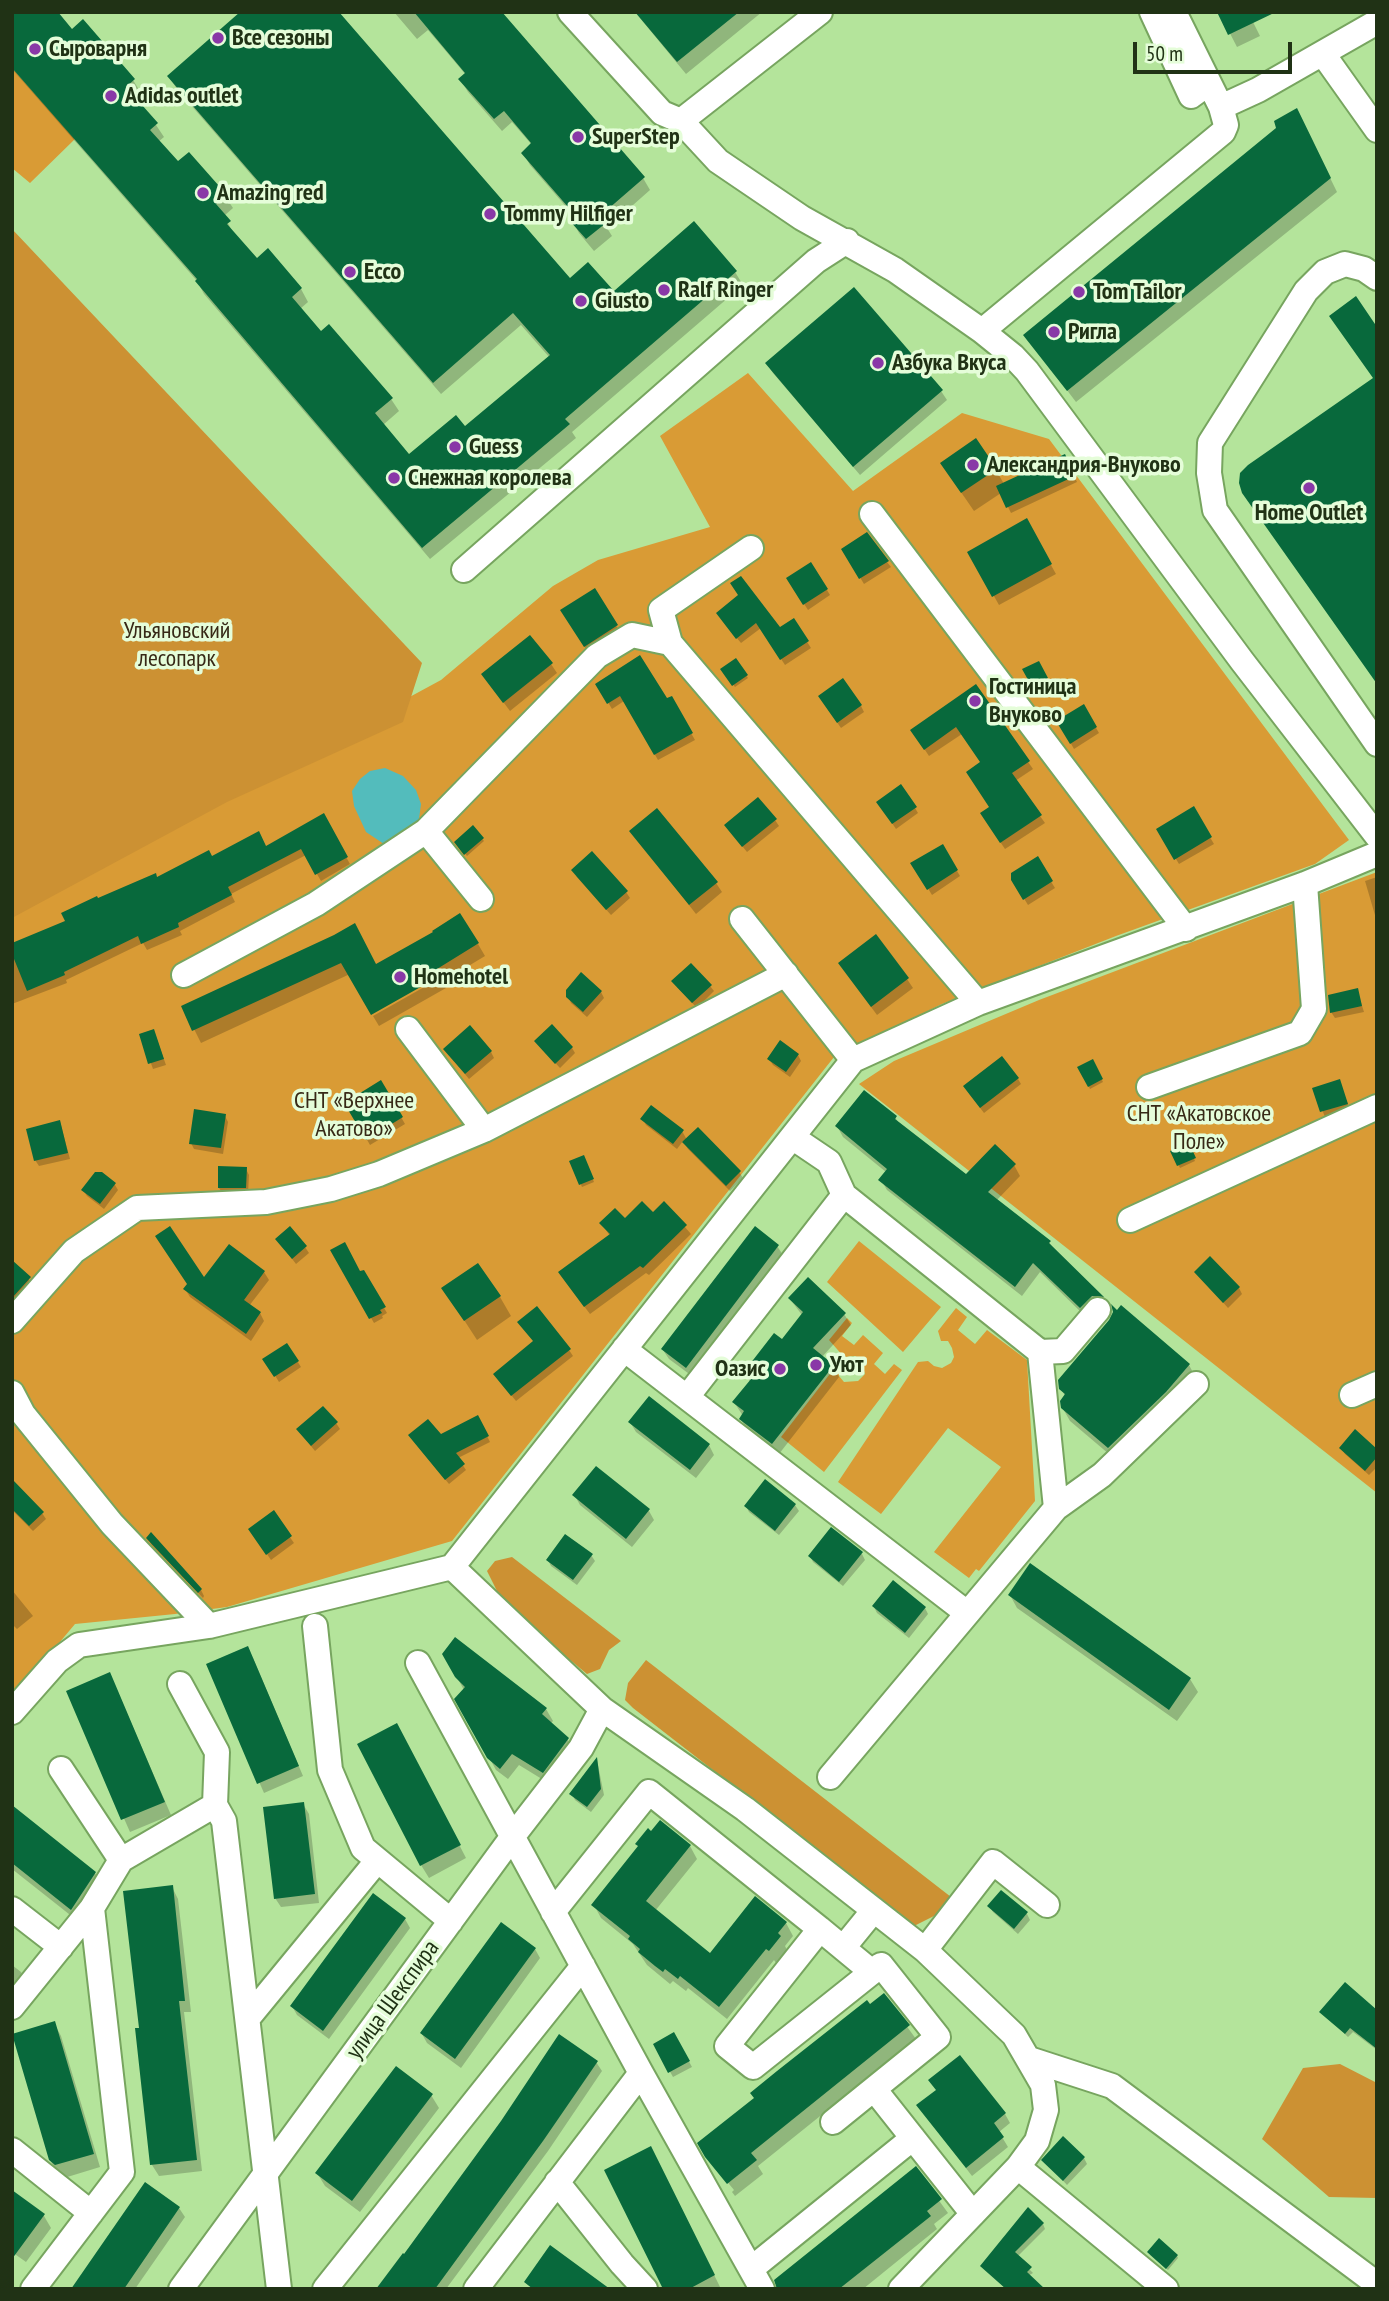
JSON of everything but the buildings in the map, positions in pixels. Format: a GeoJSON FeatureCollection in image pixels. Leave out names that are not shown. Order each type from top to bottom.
{"type":"FeatureCollection","features":[{"type":"Feature","properties":{"kind":"street"},"geometry":{"type":"LineString","coordinates":[[570,12],[663,113],[681,121],[718,161],[802,218],[895,270],[982,331],[1027,371],[1242,661],[1377,835]]}},
{"type":"Feature","properties":{"kind":"street"},"geometry":{"type":"LineString","coordinates":[[681,121],[820,12]]}},
{"type":"Feature","properties":{"kind":"street"},"geometry":{"type":"LineString","coordinates":[[982,331],[1218,138],[1226,125],[1221,107],[1209,83],[1152,12]]}},
{"type":"Feature","properties":{"kind":"street"},"geometry":{"type":"LineString","coordinates":[[1174,12],[1178,44]]}},
{"type":"Feature","properties":{"kind":"street"},"geometry":{"type":"LineString","coordinates":[[1221,107],[1258,90],[1375,24]]}},
{"type":"Feature","properties":{"kind":"street"},"geometry":{"type":"LineString","coordinates":[[1322,54],[1367,94],[1377,130]]}},
{"type":"Feature","properties":{"kind":"street"},"geometry":{"type":"LineString","coordinates":[[464,570],[816,261],[847,241]]}},
{"type":"Feature","properties":{"kind":"street"},"geometry":{"type":"LineString","coordinates":[[1377,278],[1364,269],[1345,264],[1325,272],[1306,290],[1210,443],[1209,473],[1215,510],[1377,744]]}},
{"type":"Feature","properties":{"kind":"street"},"geometry":{"type":"LineString","coordinates":[[872,514],[1186,929]]}},
{"type":"Feature","properties":{"kind":"street"},"geometry":{"type":"LineString","coordinates":[[751,548],[661,610],[670,643],[978,1003]]}},
{"type":"Feature","properties":{"kind":"street"},"geometry":{"type":"LineString","coordinates":[[184,975],[316,904],[426,831],[597,656],[632,635],[670,643]]}},
{"type":"Feature","properties":{"kind":"street"},"geometry":{"type":"LineString","coordinates":[[426,831],[481,899]]}},
{"type":"Feature","properties":{"kind":"street"},"geometry":{"type":"LineString","coordinates":[[12,1712],[57,1661],[79,1645],[209,1626],[452,1567],[853,1060],[978,1003],[1186,929],[1377,854]]}},
{"type":"Feature","properties":{"kind":"street"},"geometry":{"type":"LineString","coordinates":[[1149,1087],[1300,1033],[1314,1009],[1305,884]]}},
{"type":"Feature","properties":{"kind":"street"},"geometry":{"type":"LineString","coordinates":[[742,919],[853,1060]]}},
{"type":"Feature","properties":{"kind":"street"},"geometry":{"type":"LineString","coordinates":[[12,1321],[74,1251],[137,1208],[266,1202],[331,1189],[379,1174],[484,1130],[786,974]]}},
{"type":"Feature","properties":{"kind":"street"},"geometry":{"type":"LineString","coordinates":[[408,1029],[484,1130]]}},
{"type":"Feature","properties":{"kind":"street"},"geometry":{"type":"LineString","coordinates":[[1130,1220],[1377,1107]]}},
{"type":"Feature","properties":{"kind":"street"},"geometry":{"type":"LineString","coordinates":[[792,1137],[829,1162],[844,1195],[1040,1352],[1063,1351],[1098,1310]]}},
{"type":"Feature","properties":{"kind":"street"},"geometry":{"type":"LineString","coordinates":[[687,1397],[844,1195]]}},
{"type":"Feature","properties":{"kind":"street"},"geometry":{"type":"LineString","coordinates":[[624,1349],[967,1613]]}},
{"type":"Feature","properties":{"kind":"street"},"geometry":{"type":"LineString","coordinates":[[1040,1352],[1056,1508]]}},
{"type":"Feature","properties":{"kind":"street"},"geometry":{"type":"LineString","coordinates":[[830,1777],[1056,1508],[1102,1475],[1196,1384]]}},
{"type":"Feature","properties":{"kind":"street"},"geometry":{"type":"LineString","coordinates":[[1352,1395],[1377,1384]]}},
{"type":"Feature","properties":{"kind":"street"},"geometry":{"type":"LineString","coordinates":[[16,1409],[112,1524],[209,1626]]}},
{"type":"Feature","properties":{"kind":"street"},"geometry":{"type":"LineString","coordinates":[[452,1567],[602,1709],[745,1809],[925,1950],[1014,2035],[1029,2059],[1043,2085],[1046,2110],[1037,2141],[1018,2167],[901,2289]]}},
{"type":"Feature","properties":{"kind":"street"},"geometry":{"type":"LineString","coordinates":[[315,1626],[331,1770],[363,1848],[451,1921]]}},
{"type":"Feature","properties":{"kind":"street"},"geometry":{"type":"LineString","coordinates":[[418,1663],[756,2279],[913,2138]]}},
{"type":"Feature","properties":{"kind":"street"},"geometry":{"type":"LineString","coordinates":[[180,1684],[217,1752],[215,1805],[225,1821],[279,2289]]}},
{"type":"Feature","properties":{"kind":"street","name":"улица Шекспира"},"geometry":{"type":"LineString","coordinates":[[181,2289],[513,1836],[581,1748],[602,1709]]}},
{"type":"Feature","properties":{"kind":"street"},"geometry":{"type":"LineString","coordinates":[[61,1769],[121,1860]]}},
{"type":"Feature","properties":{"kind":"street"},"geometry":{"type":"LineString","coordinates":[[553,1912],[649,1792],[872,1972]]}},
{"type":"Feature","properties":{"kind":"street"},"geometry":{"type":"LineString","coordinates":[[12,2007],[92,1908],[121,1860],[215,1805]]}},
{"type":"Feature","properties":{"kind":"street"},"geometry":{"type":"LineString","coordinates":[[248,2018],[377,1861]]}},
{"type":"Feature","properties":{"kind":"street"},"geometry":{"type":"LineString","coordinates":[[925,1950],[993,1862],[1047,1905]]}},
{"type":"Feature","properties":{"kind":"street"},"geometry":{"type":"LineString","coordinates":[[33,2289],[122,2172],[92,1908]]}},
{"type":"Feature","properties":{"kind":"street"},"geometry":{"type":"LineString","coordinates":[[12,1909],[61,1947]]}},
{"type":"Feature","properties":{"kind":"street"},"geometry":{"type":"LineString","coordinates":[[843,1948],[874,1910]]}},
{"type":"Feature","properties":{"kind":"street"},"geometry":{"type":"LineString","coordinates":[[820,1929],[727,2046],[753,2067],[881,1965],[938,2037],[833,2122]]}},
{"type":"Feature","properties":{"kind":"street"},"geometry":{"type":"LineString","coordinates":[[325,2289],[583,1966]]}},
{"type":"Feature","properties":{"kind":"street"},"geometry":{"type":"LineString","coordinates":[[1029,2059],[1112,2087],[1377,2284]]}},
{"type":"Feature","properties":{"kind":"street"},"geometry":{"type":"LineString","coordinates":[[480,2287],[641,2073]]}},
{"type":"Feature","properties":{"kind":"street"},"geometry":{"type":"LineString","coordinates":[[874,2089],[973,2214]]}},
{"type":"Feature","properties":{"kind":"street"},"geometry":{"type":"LineString","coordinates":[[12,2150],[91,2213]]}},
{"type":"Feature","properties":{"kind":"street"},"geometry":{"type":"LineString","coordinates":[[1018,2167],[1166,2289]]}},
{"type":"Feature","properties":{"kind":"street"},"geometry":{"type":"LineString","coordinates":[[557,2182],[645,2289]]}},
{"type":"Feature","properties":{"kind":"green space"},"geometry":{"type":"Polygon","coordinates":[[[12,68],[75,139],[30,183],[12,168],[12,68]]]}},
{"type":"Feature","properties":{"kind":"green space","name":"Ульяновский лесопарк"},"geometry":{"type":"Polygon","coordinates":[[[12,229],[422,663],[403,722],[227,802],[12,918],[12,229]]]}},
{"type":"Feature","properties":{"kind":"green space","name":"СНТ «Верхнее Акатово»"},"geometry":{"type":"Polygon","coordinates":[[[748,373],[853,491],[962,413],[1049,439],[1349,840],[1315,864],[1116,936],[942,1004],[834,1057],[452,1541],[227,1607],[75,1624],[12,1699],[12,917],[166,829],[441,680],[553,586],[598,560],[710,527],[660,436],[748,373]]]}},
{"type":"Feature","properties":{"kind":"green space","name":"СНТ «Акатовское Поле»"},"geometry":{"type":"Polygon","coordinates":[[[1377,872],[1377,1493],[859,1084],[894,1061],[1039,1000],[1377,872]]]}},
{"type":"Feature","properties":{"kind":"green space"},"geometry":{"type":"Polygon","coordinates":[[[859,1241],[941,1307],[903,1352],[827,1282],[859,1241]]]}},
{"type":"Feature","properties":{"kind":"green space"},"geometry":{"type":"Polygon","coordinates":[[[956,1308],[967,1317],[958,1330],[975,1344],[987,1330],[1027,1360],[1035,1501],[979,1571],[976,1569],[969,1578],[934,1552],[1001,1467],[948,1428],[881,1514],[838,1482],[918,1362],[928,1361],[942,1368],[951,1363],[954,1357],[952,1348],[948,1341],[941,1341],[938,1331],[956,1308]]]}},
{"type":"Feature","properties":{"kind":"green space"},"geometry":{"type":"Polygon","coordinates":[[[847,1318],[852,1323],[842,1336],[854,1345],[863,1335],[883,1353],[874,1364],[885,1374],[894,1364],[902,1370],[824,1472],[781,1437],[836,1366],[844,1382],[858,1381],[865,1374],[861,1360],[855,1356],[844,1357],[829,1340],[847,1318]]]}},
{"type":"Feature","properties":{"kind":"green space"},"geometry":{"type":"Polygon","coordinates":[[[512,1557],[621,1641],[609,1650],[600,1669],[587,1674],[504,1605],[487,1571],[495,1561],[512,1557]]]}},
{"type":"Feature","properties":{"kind":"green space"},"geometry":{"type":"Polygon","coordinates":[[[646,1660],[951,1897],[946,1910],[914,1926],[633,1708],[625,1700],[628,1683],[646,1660]]]}},
{"type":"Feature","properties":{"kind":"green space"},"geometry":{"type":"Polygon","coordinates":[[[1340,2064],[1377,2083],[1377,2198],[1329,2197],[1262,2139],[1303,2068],[1340,2064]]]}},
{"type":"Feature","properties":{"kind":"water"},"geometry":{"type":"Polygon","coordinates":[[[385,768],[403,776],[416,790],[421,804],[419,819],[407,836],[387,846],[366,832],[354,806],[352,791],[370,771],[385,768]]]}},
{"type":"Feature","properties":{"kind":"place","name":"Все сезоны"},"geometry":{"type":"Point","coordinates":[218,38]}},
{"type":"Feature","properties":{"kind":"place","name":"Сыроварня"},"geometry":{"type":"Point","coordinates":[35,49]}},
{"type":"Feature","properties":{"kind":"place","name":"Adidas outlet"},"geometry":{"type":"Point","coordinates":[111,96]}},
{"type":"Feature","properties":{"kind":"place","name":"SuperStep"},"geometry":{"type":"Point","coordinates":[578,137]}},
{"type":"Feature","properties":{"kind":"place","name":"Amazing red"},"geometry":{"type":"Point","coordinates":[203,193]}},
{"type":"Feature","properties":{"kind":"place","name":"Tommy Hilfiger"},"geometry":{"type":"Point","coordinates":[490,214]}},
{"type":"Feature","properties":{"kind":"place","name":"Ecco"},"geometry":{"type":"Point","coordinates":[350,272]}},
{"type":"Feature","properties":{"kind":"place","name":"Ralf Ringer"},"geometry":{"type":"Point","coordinates":[664,290]}},
{"type":"Feature","properties":{"kind":"place","name":"Tom Tailor"},"geometry":{"type":"Point","coordinates":[1079,292]}},
{"type":"Feature","properties":{"kind":"place","name":"Giusto"},"geometry":{"type":"Point","coordinates":[581,301]}},
{"type":"Feature","properties":{"kind":"place","name":"Ригла"},"geometry":{"type":"Point","coordinates":[1054,332]}},
{"type":"Feature","properties":{"kind":"place","name":"Азбука Вкуса"},"geometry":{"type":"Point","coordinates":[878,363]}},
{"type":"Feature","properties":{"kind":"place","name":"Guess"},"geometry":{"type":"Point","coordinates":[455,447]}},
{"type":"Feature","properties":{"kind":"place","name":"Александрия-Внуково"},"geometry":{"type":"Point","coordinates":[973,465]}},
{"type":"Feature","properties":{"kind":"place","name":"Снежная королева"},"geometry":{"type":"Point","coordinates":[394,478]}},
{"type":"Feature","properties":{"kind":"place","name":"Home Outlet"},"geometry":{"type":"Point","coordinates":[1309,488]}},
{"type":"Feature","properties":{"kind":"place","name":"Гостиница Внуково"},"geometry":{"type":"Point","coordinates":[975,701]}},
{"type":"Feature","properties":{"kind":"place","name":"Homehotel"},"geometry":{"type":"Point","coordinates":[400,977]}},
{"type":"Feature","properties":{"kind":"place","name":"Уют"},"geometry":{"type":"Point","coordinates":[816,1365]}},
{"type":"Feature","properties":{"kind":"place","name":"Оазис"},"geometry":{"type":"Point","coordinates":[780,1369]}}]}
